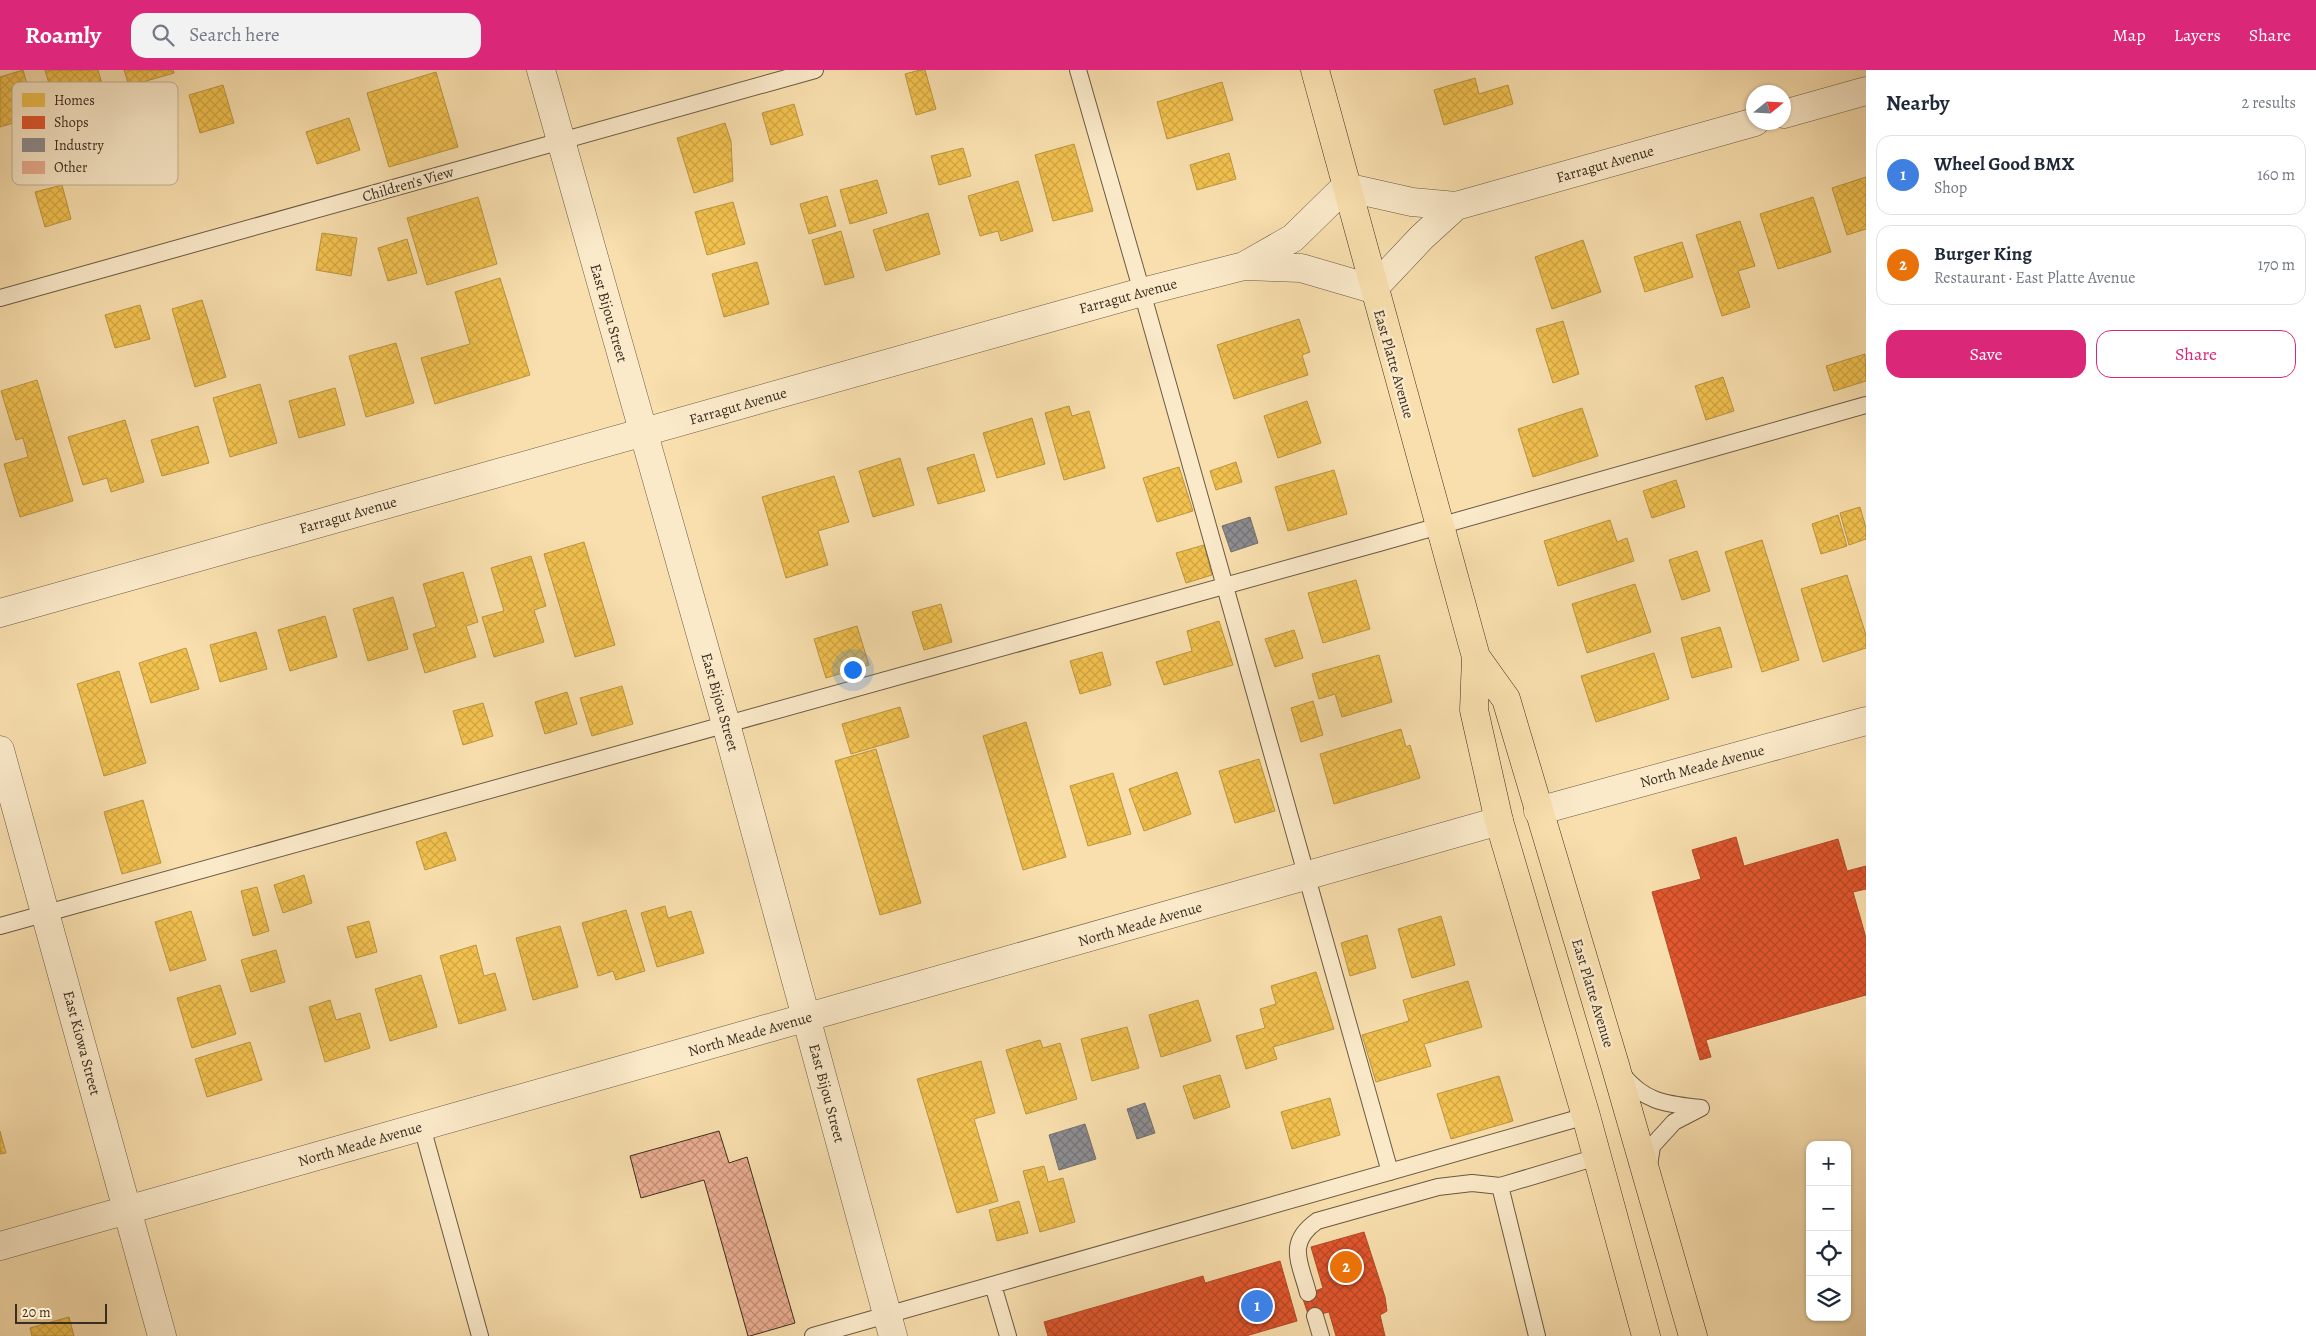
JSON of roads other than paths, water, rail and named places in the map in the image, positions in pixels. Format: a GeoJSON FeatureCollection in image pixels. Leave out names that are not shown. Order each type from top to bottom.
{"type":"FeatureCollection","features":[{"type":"Feature","properties":{"kind":"main road","name":"East Platte Avenue"},"geometry":{"type":"LineString","coordinates":[[1315,70],[1476,657],[1474,710],[1500,822],[1586,1116],[1646,1336]]}},
{"type":"Feature","properties":{"kind":"main road","name":"East Platte Avenue"},"geometry":{"type":"LineString","coordinates":[[1476,657],[1506,699],[1693,1336]]}},
{"type":"Feature","properties":{"kind":"street","name":"East Bijou Street"},"geometry":{"type":"LineString","coordinates":[[541,70],[726,724],[890,1325]]}},
{"type":"Feature","properties":{"kind":"street"},"geometry":{"type":"LineString","coordinates":[[1791,112],[1866,92]]}},
{"type":"Feature","properties":{"kind":"street","name":"Farragut Avenue"},"geometry":{"type":"LineString","coordinates":[[0,613],[1142,292],[1244,266],[1292,238],[1346,187],[1412,202],[1456,206],[1746,125]]}},
{"type":"Feature","properties":{"kind":"street","name":"Farragut Avenue"},"geometry":{"type":"LineString","coordinates":[[1374,288],[1422,237],[1456,206]]}},
{"type":"Feature","properties":{"kind":"street"},"geometry":{"type":"LineString","coordinates":[[1244,266],[1301,268],[1374,288]]}},
{"type":"Feature","properties":{"kind":"street","name":"North Meade Avenue"},"geometry":{"type":"LineString","coordinates":[[1538,811],[1866,721]]}},
{"type":"Feature","properties":{"kind":"street","name":"East Kiowa Street"},"geometry":{"type":"LineString","coordinates":[[0,750],[162,1336]]}},
{"type":"Feature","properties":{"kind":"street","name":"North Meade Avenue"},"geometry":{"type":"LineString","coordinates":[[0,1246],[1500,822]]}},
{"type":"Feature","properties":{"kind":"lane","name":"Children's View"},"geometry":{"type":"LineString","coordinates":[[0,298],[815,70]]}},
{"type":"Feature","properties":{"kind":"lane"},"geometry":{"type":"LineString","coordinates":[[1078,70],[1390,1172]]}},
{"type":"Feature","properties":{"kind":"lane"},"geometry":{"type":"LineString","coordinates":[[0,926],[1440,526],[1866,405]]}},
{"type":"Feature","properties":{"kind":"lane"},"geometry":{"type":"LineString","coordinates":[[1615,1065],[1632,1087],[1664,1104],[1701,1108],[1674,1122],[1652,1146],[1647,1178]]}},
{"type":"Feature","properties":{"kind":"lane"},"geometry":{"type":"LineString","coordinates":[[813,1336],[890,1325],[993,1285],[1586,1116]]}},
{"type":"Feature","properties":{"kind":"lane"},"geometry":{"type":"LineString","coordinates":[[422,1127],[480,1336]]}},
{"type":"Feature","properties":{"kind":"lane"},"geometry":{"type":"LineString","coordinates":[[1308,1293],[1297,1248],[1304,1230],[1317,1221],[1438,1187],[1472,1183],[1500,1186],[1597,1157]]}},
{"type":"Feature","properties":{"kind":"lane"},"geometry":{"type":"LineString","coordinates":[[1500,1186],[1537,1336]]}},
{"type":"Feature","properties":{"kind":"lane"},"geometry":{"type":"LineString","coordinates":[[993,1285],[1008,1336]]}},
{"type":"Feature","properties":{"kind":"lane"},"geometry":{"type":"LineString","coordinates":[[1315,1316],[1321,1336]]}},
{"type":"Feature","properties":{"kind":"place","name":"Burger King"},"geometry":{"type":"Point","coordinates":[1346,1267]}},
{"type":"Feature","properties":{"kind":"place","name":"Wheel Good BMX"},"geometry":{"type":"Point","coordinates":[1257,1306]}}]}
